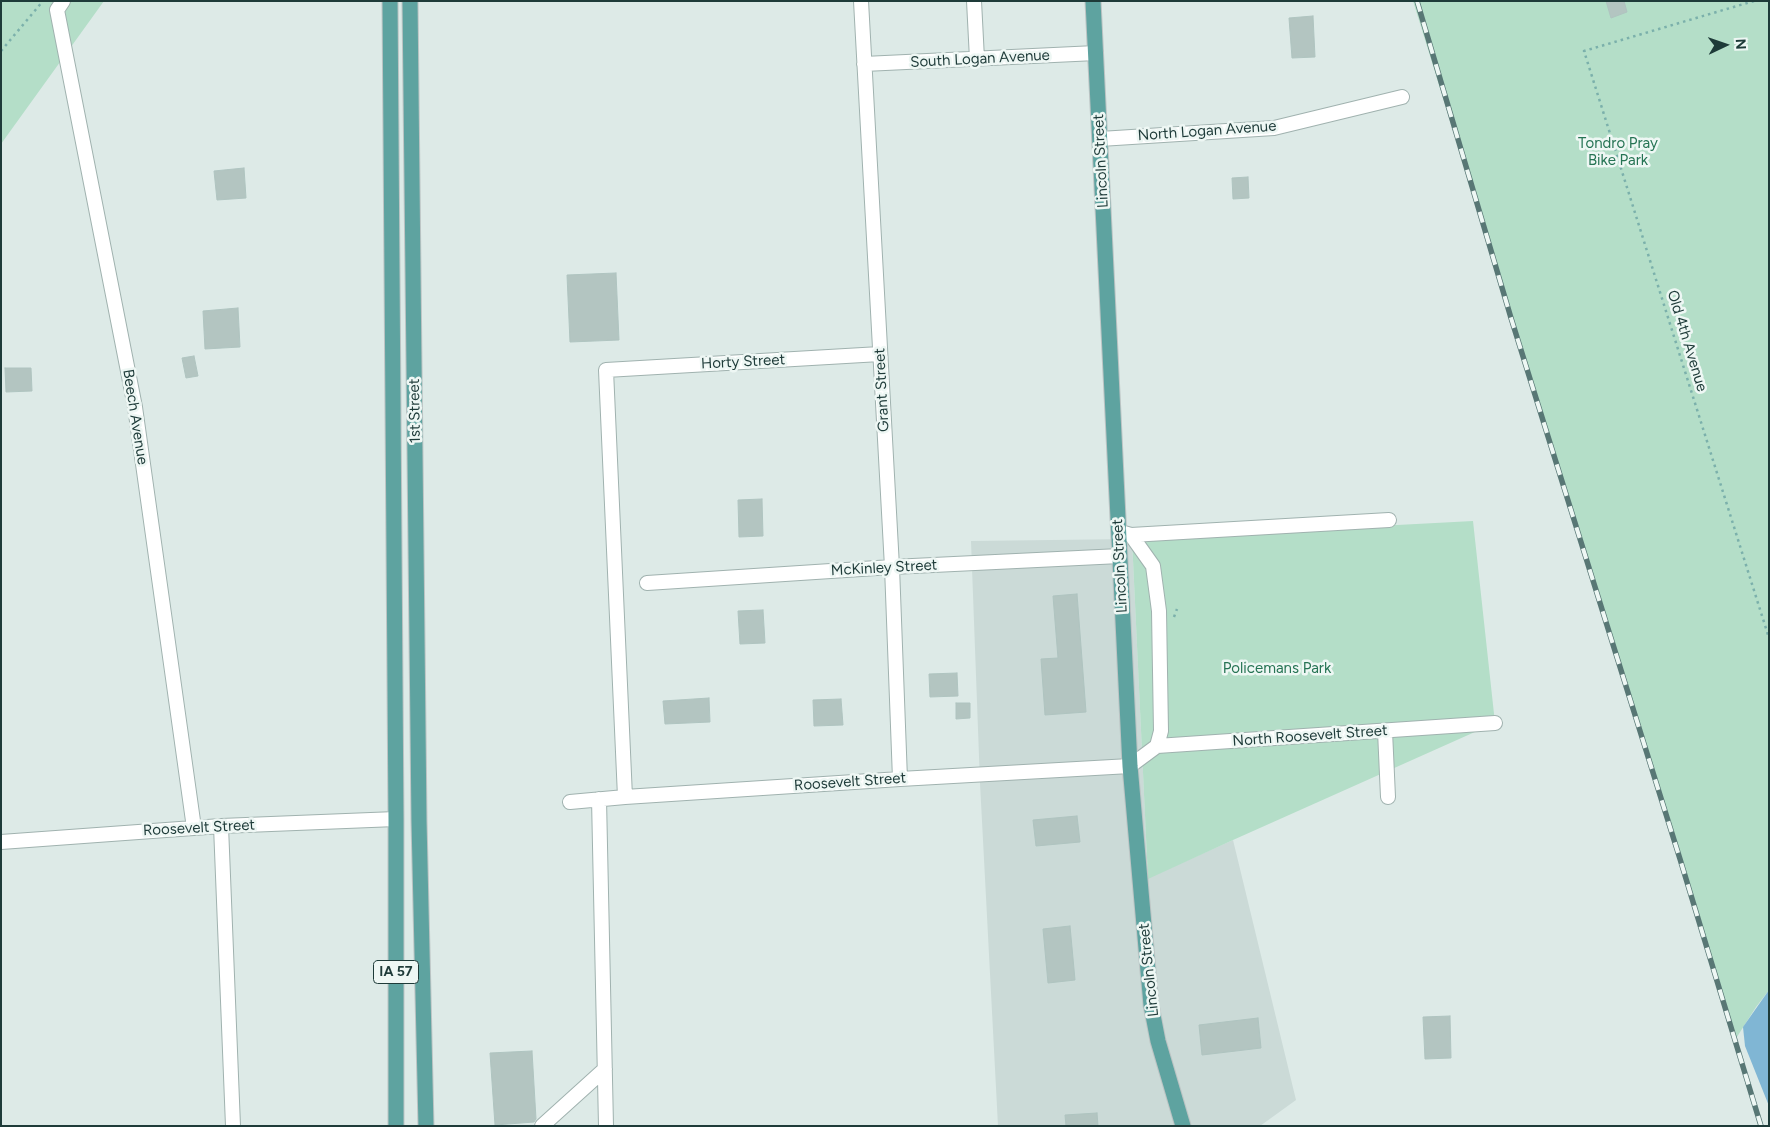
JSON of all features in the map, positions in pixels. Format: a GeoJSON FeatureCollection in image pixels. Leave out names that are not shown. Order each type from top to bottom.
{"type":"FeatureCollection","features":[{"type":"Feature","properties":{"kind":"main road","name":"1st Street"},"geometry":{"type":"LineString","coordinates":[[390,1],[396,819]]}},
{"type":"Feature","properties":{"kind":"main road","name":"1st Street"},"geometry":{"type":"LineString","coordinates":[[410,1],[419,820],[426,1126]]}},
{"type":"Feature","properties":{"kind":"main road","name":"Lincoln Street"},"geometry":{"type":"LineString","coordinates":[[1093,1],[1125,533],[1120,556],[1130,766],[1151,1006],[1158,1041],[1183,1126]]}},
{"type":"Feature","properties":{"kind":"main road","name":"IA 57"},"geometry":{"type":"LineString","coordinates":[[396,819],[396,1126]]}},
{"type":"Feature","properties":{"kind":"street","name":"Grant Street"},"geometry":{"type":"LineString","coordinates":[[861,1],[892,567],[900,778]]}},
{"type":"Feature","properties":{"kind":"street"},"geometry":{"type":"LineString","coordinates":[[974,1],[977,59]]}},
{"type":"Feature","properties":{"kind":"street","name":"Beech Avenue"},"geometry":{"type":"LineString","coordinates":[[60,6],[135,407],[194,828]]}},
{"type":"Feature","properties":{"kind":"street","name":"South Logan Avenue"},"geometry":{"type":"LineString","coordinates":[[864,64],[1096,53]]}},
{"type":"Feature","properties":{"kind":"street","name":"North Logan Avenue"},"geometry":{"type":"LineString","coordinates":[[1100,139],[1274,128],[1402,97]]}},
{"type":"Feature","properties":{"kind":"street","name":"Horty Street"},"geometry":{"type":"LineString","coordinates":[[625,796],[606,370],[880,354]]}},
{"type":"Feature","properties":{"kind":"street"},"geometry":{"type":"LineString","coordinates":[[1125,533],[1389,520]]}},
{"type":"Feature","properties":{"kind":"street"},"geometry":{"type":"LineString","coordinates":[[1125,533],[1153,566],[1159,610],[1161,731],[1157,746],[1130,766]]}},
{"type":"Feature","properties":{"kind":"street","name":"McKinley Street"},"geometry":{"type":"LineString","coordinates":[[648,583],[892,567],[1120,556]]}},
{"type":"Feature","properties":{"kind":"street","name":"North Roosevelt Street"},"geometry":{"type":"LineString","coordinates":[[1157,746],[1495,723]]}},
{"type":"Feature","properties":{"kind":"street"},"geometry":{"type":"LineString","coordinates":[[1384,731],[1388,797]]}},
{"type":"Feature","properties":{"kind":"street","name":"Roosevelt Street"},"geometry":{"type":"LineString","coordinates":[[570,802],[625,796],[900,778],[1130,766]]}},
{"type":"Feature","properties":{"kind":"street"},"geometry":{"type":"LineString","coordinates":[[600,799],[606,1126]]}},
{"type":"Feature","properties":{"kind":"street","name":"Roosevelt Street"},"geometry":{"type":"LineString","coordinates":[[1,842],[222,826],[396,819]]}},
{"type":"Feature","properties":{"kind":"street"},"geometry":{"type":"LineString","coordinates":[[222,826],[233,1126]]}},
{"type":"Feature","properties":{"kind":"street"},"geometry":{"type":"LineString","coordinates":[[542,1126],[605,1069]]}},
{"type":"Feature","properties":{"kind":"path"},"geometry":{"type":"LineString","coordinates":[[1,51],[43,1]]}},
{"type":"Feature","properties":{"kind":"path","name":"Old 4th Avenue"},"geometry":{"type":"LineString","coordinates":[[1754,1],[1584,51],[1769,638]]}},
{"type":"Feature","properties":{"kind":"shaded area"},"geometry":{"type":"Polygon","coordinates":[[[1132,539],[1148,878],[1233,840],[1296,1100],[1260,1126],[998,1126],[980,783],[971,541],[1132,539]]]}},
{"type":"Feature","properties":{"kind":"green space"},"geometry":{"type":"Polygon","coordinates":[[[1,1],[104,1],[1,144],[1,1]]]}},
{"type":"Feature","properties":{"kind":"green space","name":"Tondro Pray Bike Park"},"geometry":{"type":"Polygon","coordinates":[[[1413,1],[1769,1],[1769,990],[1735,1040],[1413,1]]]}},
{"type":"Feature","properties":{"kind":"green space","name":"Policemans Park"},"geometry":{"type":"Polygon","coordinates":[[[1473,521],[1495,723],[1148,879],[1132,539],[1473,521]]]}},
{"type":"Feature","properties":{"kind":"water"},"geometry":{"type":"Polygon","coordinates":[[[1769,990],[1769,1106],[1745,1046],[1743,1027],[1769,990]]]}},
{"type":"Feature","properties":{"kind":"building"},"geometry":{"type":"Polygon","coordinates":[[[1606,1],[1624,1],[1627,12],[1611,18],[1606,1]]]}},
{"type":"Feature","properties":{"kind":"building"},"geometry":{"type":"Polygon","coordinates":[[[1313,16],[1315,57],[1292,58],[1289,18],[1313,16]]]}},
{"type":"Feature","properties":{"kind":"building"},"geometry":{"type":"Polygon","coordinates":[[[244,168],[246,198],[217,200],[214,171],[244,168]]]}},
{"type":"Feature","properties":{"kind":"building"},"geometry":{"type":"Polygon","coordinates":[[[1248,177],[1249,198],[1233,199],[1232,178],[1248,177]]]}},
{"type":"Feature","properties":{"kind":"building"},"geometry":{"type":"Polygon","coordinates":[[[616,273],[619,340],[570,342],[567,275],[616,273]]]}},
{"type":"Feature","properties":{"kind":"building"},"geometry":{"type":"Polygon","coordinates":[[[238,308],[240,347],[205,349],[203,311],[238,308]]]}},
{"type":"Feature","properties":{"kind":"building"},"geometry":{"type":"Polygon","coordinates":[[[194,356],[198,376],[186,378],[182,358],[194,356]]]}},
{"type":"Feature","properties":{"kind":"building"},"geometry":{"type":"Polygon","coordinates":[[[5,368],[31,368],[32,391],[6,392],[5,368]]]}},
{"type":"Feature","properties":{"kind":"building"},"geometry":{"type":"Polygon","coordinates":[[[762,499],[763,536],[739,537],[738,500],[762,499]]]}},
{"type":"Feature","properties":{"kind":"building"},"geometry":{"type":"Polygon","coordinates":[[[1077,594],[1086,712],[1045,715],[1041,659],[1058,658],[1053,596],[1077,594]]]}},
{"type":"Feature","properties":{"kind":"building"},"geometry":{"type":"Polygon","coordinates":[[[763,610],[765,643],[740,644],[738,611],[763,610]]]}},
{"type":"Feature","properties":{"kind":"building"},"geometry":{"type":"Polygon","coordinates":[[[957,673],[958,696],[930,697],[929,674],[957,673]]]}},
{"type":"Feature","properties":{"kind":"building"},"geometry":{"type":"Polygon","coordinates":[[[709,698],[710,722],[665,724],[663,701],[709,698]]]}},
{"type":"Feature","properties":{"kind":"building"},"geometry":{"type":"Polygon","coordinates":[[[841,699],[843,725],[814,726],[813,700],[841,699]]]}},
{"type":"Feature","properties":{"kind":"building"},"geometry":{"type":"Polygon","coordinates":[[[956,703],[970,703],[970,718],[956,719],[956,703]]]}},
{"type":"Feature","properties":{"kind":"building"},"geometry":{"type":"Polygon","coordinates":[[[1077,816],[1080,842],[1036,846],[1033,820],[1077,816]]]}},
{"type":"Feature","properties":{"kind":"building"},"geometry":{"type":"Polygon","coordinates":[[[1070,926],[1075,980],[1048,983],[1043,929],[1070,926]]]}},
{"type":"Feature","properties":{"kind":"building"},"geometry":{"type":"Polygon","coordinates":[[[1450,1016],[1451,1058],[1425,1059],[1423,1017],[1450,1016]]]}},
{"type":"Feature","properties":{"kind":"building"},"geometry":{"type":"Polygon","coordinates":[[[1258,1018],[1261,1048],[1202,1055],[1199,1025],[1258,1018]]]}},
{"type":"Feature","properties":{"kind":"building"},"geometry":{"type":"Polygon","coordinates":[[[532,1051],[536,1119],[534,1122],[495,1125],[490,1053],[532,1051]]]}},
{"type":"Feature","properties":{"kind":"building"},"geometry":{"type":"Polygon","coordinates":[[[1097,1113],[1098,1126],[1066,1126],[1065,1115],[1097,1113]]]}},
{"type":"Feature","properties":{"kind":"railway"},"geometry":{"type":"LineString","coordinates":[[1417,1],[1511,318],[1680,859],[1761,1126]]}}]}
